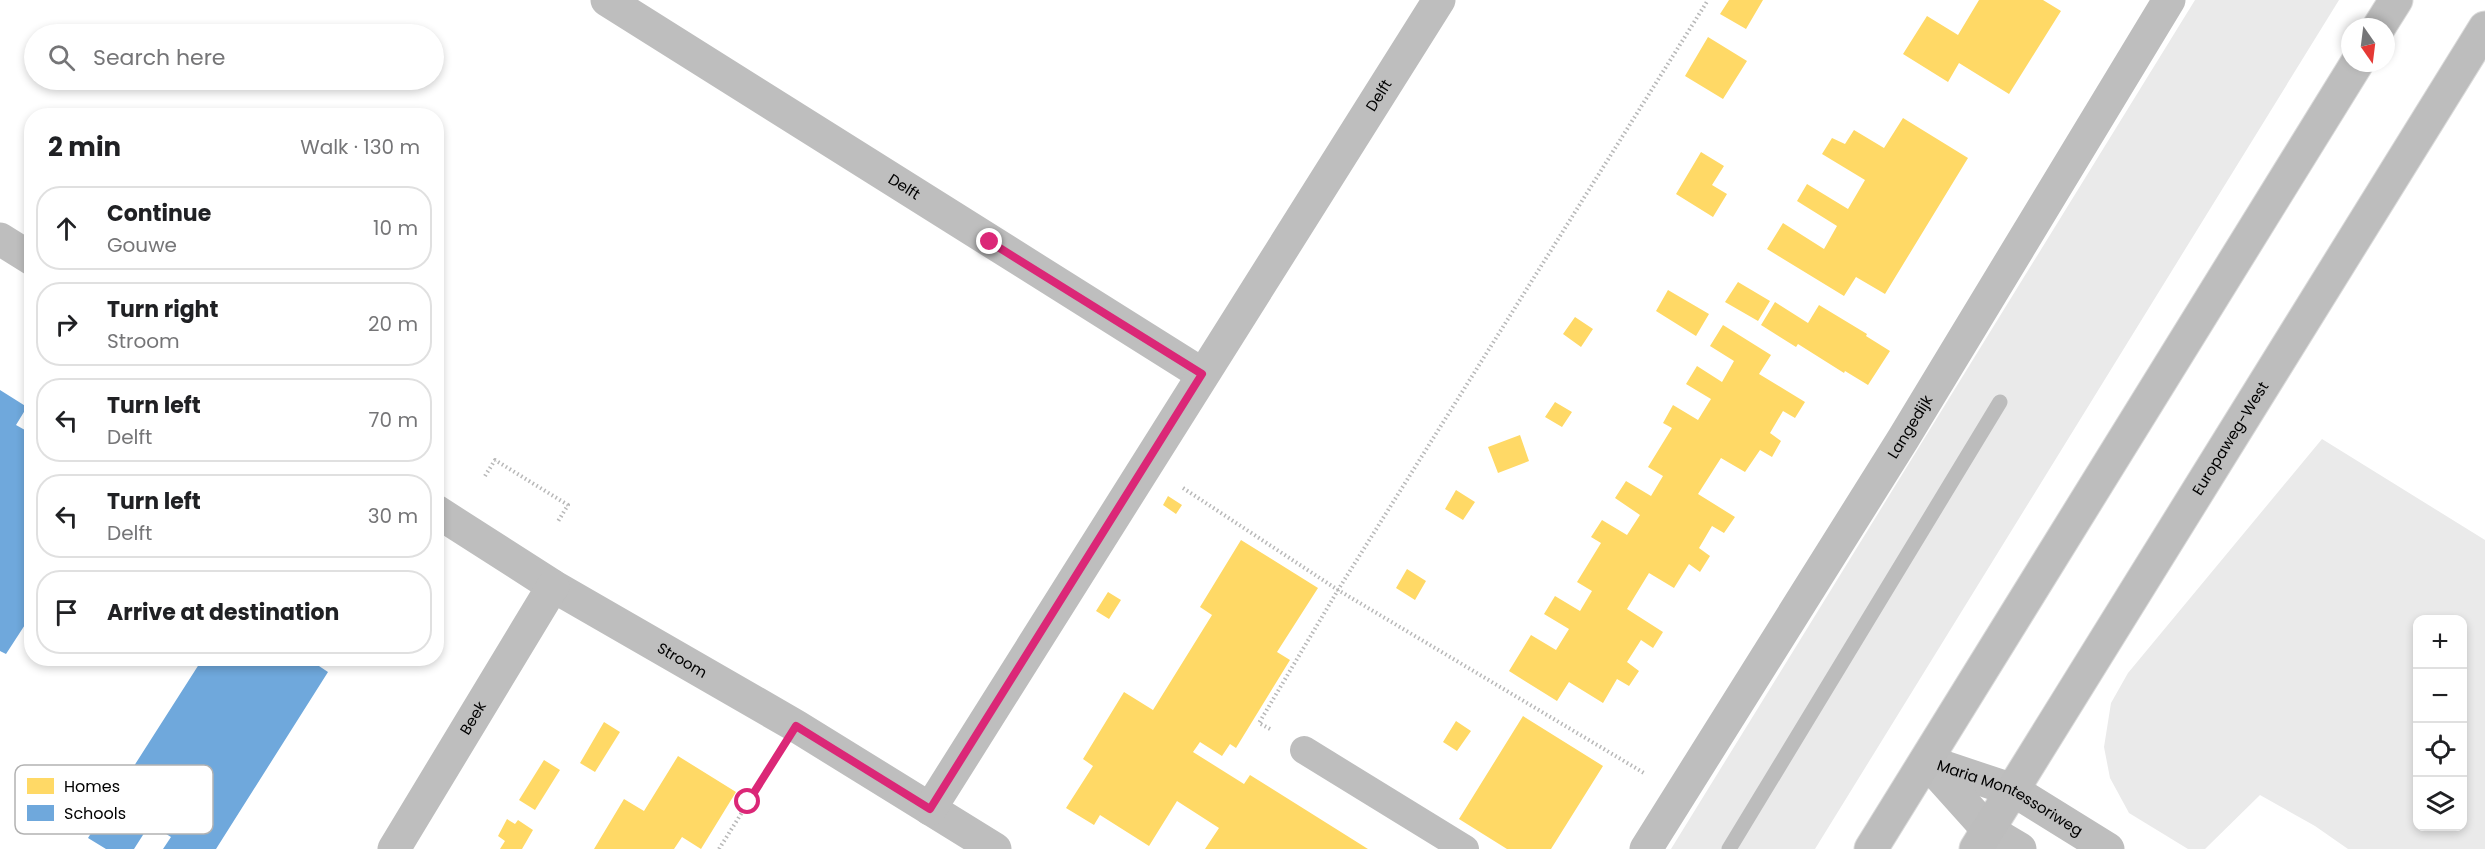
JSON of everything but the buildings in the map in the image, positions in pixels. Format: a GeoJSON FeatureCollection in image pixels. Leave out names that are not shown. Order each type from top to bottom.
{"type":"FeatureCollection","features":[{"type":"Feature","properties":{"kind":"main road"},"geometry":{"type":"LineString","coordinates":[[2385,18],[2396,0]]}},
{"type":"Feature","properties":{"kind":"main road","name":"Europaweg-West"},"geometry":{"type":"LineString","coordinates":[[1982,839],[2485,28]]}},
{"type":"Feature","properties":{"kind":"main road"},"geometry":{"type":"LineString","coordinates":[[1871,849],[2351,72]]}},
{"type":"Feature","properties":{"kind":"street","name":"Delft"},"geometry":{"type":"LineString","coordinates":[[606,0],[1202,374]]}},
{"type":"Feature","properties":{"kind":"street","name":"Delft"},"geometry":{"type":"LineString","coordinates":[[930,809],[1439,0]]}},
{"type":"Feature","properties":{"kind":"street","name":"Langedijk"},"geometry":{"type":"LineString","coordinates":[[1646,849],[1903,439],[2169,0]]}},
{"type":"Feature","properties":{"kind":"street"},"geometry":{"type":"LineString","coordinates":[[0,239],[24,254]]}},
{"type":"Feature","properties":{"kind":"street","name":"Stroom"},"geometry":{"type":"LineString","coordinates":[[444,516],[553,586],[796,726],[995,849]]}},
{"type":"Feature","properties":{"kind":"street","name":"Beek"},"geometry":{"type":"LineString","coordinates":[[394,849],[553,586]]}},
{"type":"Feature","properties":{"kind":"street","name":"Maria Montessoriweg"},"geometry":{"type":"LineString","coordinates":[[1926,761],[2013,790],[2108,849]]}},
{"type":"Feature","properties":{"kind":"street","name":"Maria Montessoriweg"},"geometry":{"type":"LineString","coordinates":[[1926,761],[1982,839],[2020,849]]}},
{"type":"Feature","properties":{"kind":"lane"},"geometry":{"type":"LineString","coordinates":[[1304,750],[1465,849]]}},
{"type":"Feature","properties":{"kind":"path"},"geometry":{"type":"LineString","coordinates":[[1304,750],[1259,723],[1338,590],[1708,0]]}},
{"type":"Feature","properties":{"kind":"path"},"geometry":{"type":"LineString","coordinates":[[485,476],[495,460],[568,505],[557,523]]}},
{"type":"Feature","properties":{"kind":"path"},"geometry":{"type":"LineString","coordinates":[[1146,463],[1338,590],[1680,794]]}},
{"type":"Feature","properties":{"kind":"path"},"geometry":{"type":"LineString","coordinates":[[719,849],[796,726]]}},
{"type":"Feature","properties":{"kind":"shaded area"},"geometry":{"type":"Polygon","coordinates":[[[2195,0],[2339,0],[1815,849],[1671,849],[2195,0]]]}},
{"type":"Feature","properties":{"kind":"shaded area"},"geometry":{"type":"Polygon","coordinates":[[[2322,439],[2485,540],[2485,849],[2348,849],[2315,826],[2260,795],[2205,849],[2188,849],[2129,813],[2110,778],[2104,747],[2111,703],[2128,673],[2322,439]]]}},
{"type":"Feature","properties":{"kind":"waterway"},"geometry":{"type":"LineString","coordinates":[[1729,849],[2000,402]]}},
{"type":"Feature","properties":{"kind":"route"},"geometry":{"type":"LineString","coordinates":[[748,802],[796,726],[930,809],[1202,374],[990,242]]}}]}
